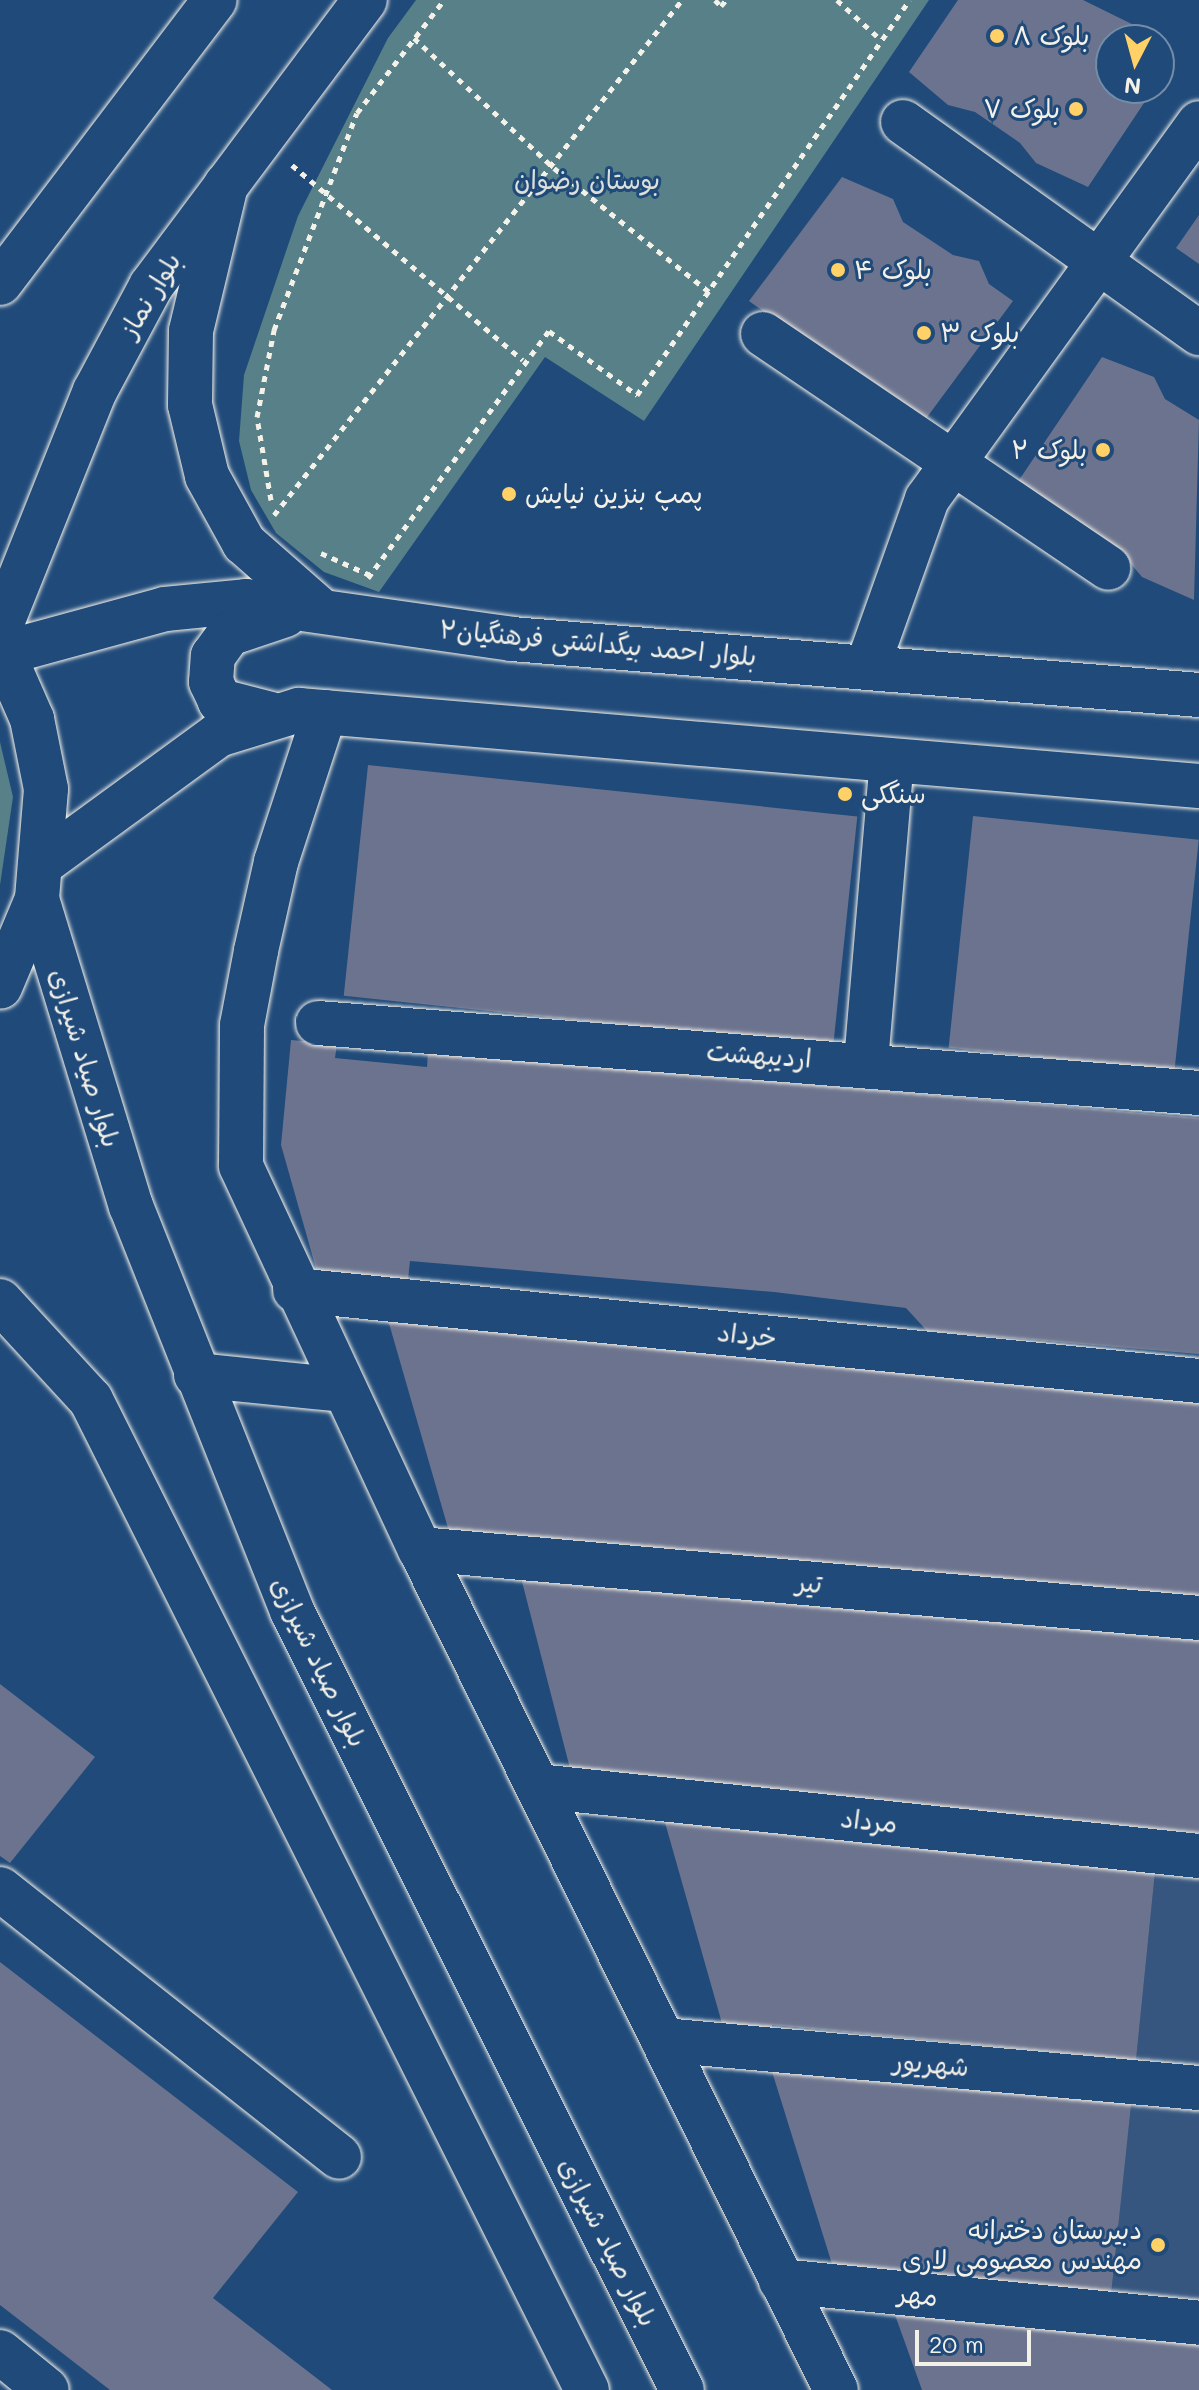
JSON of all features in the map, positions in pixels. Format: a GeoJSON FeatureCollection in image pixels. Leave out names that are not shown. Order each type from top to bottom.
{"type":"FeatureCollection","features":[{"type":"Feature","properties":{"kind":"main road"},"geometry":{"type":"LineString","coordinates":[[0,283],[215,0]]}},
{"type":"Feature","properties":{"kind":"main road","name":"بلوار نماز"},"geometry":{"type":"LineString","coordinates":[[1,642],[95,391],[151,286],[229,176],[365,0]]}},
{"type":"Feature","properties":{"kind":"main road"},"geometry":{"type":"LineString","coordinates":[[903,122],[1199,333]]}},
{"type":"Feature","properties":{"kind":"main road"},"geometry":{"type":"LineString","coordinates":[[868,665],[927,499],[1199,123]]}},
{"type":"Feature","properties":{"kind":"main road"},"geometry":{"type":"LineString","coordinates":[[229,176],[191,331],[190,405],[207,476],[244,543],[319,609]]}},
{"type":"Feature","properties":{"kind":"main road"},"geometry":{"type":"LineString","coordinates":[[763,334],[951,465],[1108,568]]}},
{"type":"Feature","properties":{"kind":"main road","name":"بلوار احمد بیگداشتی فرهنگیان۲"},"geometry":{"type":"LineString","coordinates":[[1,642],[165,609],[246,601],[319,609],[512,639],[868,665],[1199,695]]}},
{"type":"Feature","properties":{"kind":"main road"},"geometry":{"type":"LineString","coordinates":[[319,609],[259,620],[229,634],[213,656],[211,682],[220,701],[271,714],[325,712],[1199,786]]}},
{"type":"Feature","properties":{"kind":"main road"},"geometry":{"type":"LineString","coordinates":[[0,987],[41,881],[43,775],[32,719],[1,642]]}},
{"type":"Feature","properties":{"kind":"main road"},"geometry":{"type":"LineString","coordinates":[[325,712],[269,892],[242,1025],[237,1099],[241,1166],[295,1290],[420,1549],[836,2390]]}},
{"type":"Feature","properties":{"kind":"main road"},"geometry":{"type":"LineString","coordinates":[[41,881],[218,735],[271,714]]}},
{"type":"Feature","properties":{"kind":"main road"},"geometry":{"type":"LineString","coordinates":[[866,1062],[892,761]]}},
{"type":"Feature","properties":{"kind":"main road","name":"بلوار صیاد شیرازی"},"geometry":{"type":"LineString","coordinates":[[41,881],[131,1206],[292,1611],[682,2390]]}},
{"type":"Feature","properties":{"kind":"main road","name":"اردیبهشت"},"geometry":{"type":"LineString","coordinates":[[318,1023],[866,1062],[1199,1093]]}},
{"type":"Feature","properties":{"kind":"main road","name":"خرداد"},"geometry":{"type":"LineString","coordinates":[[295,1290],[1199,1381]]}},
{"type":"Feature","properties":{"kind":"main road"},"geometry":{"type":"LineString","coordinates":[[0,1301],[91,1400],[587,2390]]}},
{"type":"Feature","properties":{"kind":"main road"},"geometry":{"type":"LineString","coordinates":[[196,1375],[343,1390]]}},
{"type":"Feature","properties":{"kind":"main road","name":"تیر"},"geometry":{"type":"LineString","coordinates":[[420,1549],[1199,1618]]}},
{"type":"Feature","properties":{"kind":"main road","name":"مرداد"},"geometry":{"type":"LineString","coordinates":[[538,1786],[1199,1856]]}},
{"type":"Feature","properties":{"kind":"main road"},"geometry":{"type":"LineString","coordinates":[[0,1889],[339,2157]]}},
{"type":"Feature","properties":{"kind":"main road","name":"شهریور"},"geometry":{"type":"LineString","coordinates":[[663,2040],[1199,2088]]}},
{"type":"Feature","properties":{"kind":"main road","name":"مهر"},"geometry":{"type":"LineString","coordinates":[[781,2281],[1199,2323]]}},
{"type":"Feature","properties":{"kind":"main road"},"geometry":{"type":"LineString","coordinates":[[0,2352],[47,2390]]}},
{"type":"Feature","properties":{"kind":"path"},"geometry":{"type":"LineString","coordinates":[[283,520],[276,513],[261,472],[257,417],[274,330],[357,113],[444,0]]}},
{"type":"Feature","properties":{"kind":"path"},"geometry":{"type":"LineString","coordinates":[[244,543],[276,513],[449,299],[682,0]]}},
{"type":"Feature","properties":{"kind":"path"},"geometry":{"type":"LineString","coordinates":[[715,0],[721,6],[726,0]]}},
{"type":"Feature","properties":{"kind":"path"},"geometry":{"type":"LineString","coordinates":[[837,0],[880,39]]}},
{"type":"Feature","properties":{"kind":"path"},"geometry":{"type":"LineString","coordinates":[[319,609],[371,575],[523,360],[549,331],[637,395],[712,294],[909,0]]}},
{"type":"Feature","properties":{"kind":"path"},"geometry":{"type":"LineString","coordinates":[[414,38],[554,168],[712,294]]}},
{"type":"Feature","properties":{"kind":"path"},"geometry":{"type":"LineString","coordinates":[[265,130],[324,193],[523,360]]}},
{"type":"Feature","properties":{"kind":"path"},"geometry":{"type":"LineString","coordinates":[[309,544],[371,575]]}},
{"type":"Feature","properties":{"kind":"shaded area"},"geometry":{"type":"Polygon","coordinates":[[[1156,1862],[1199,1866],[1199,2066],[1136,2060],[1156,1862]]]}},
{"type":"Feature","properties":{"kind":"shaded area","name":"دبیرستان دخترانه مهندس معصومی لاری"},"geometry":{"type":"Polygon","coordinates":[[[1132,2096],[1199,2103],[1199,2303],[1111,2295],[1132,2096]]]}},
{"type":"Feature","properties":{"kind":"green space","name":"بوستان رضوان"},"geometry":{"type":"Polygon","coordinates":[[[416,0],[929,0],[644,421],[545,357],[379,592],[324,572],[276,533],[251,490],[239,441],[244,375],[298,216],[388,38],[416,0]]]}},
{"type":"Feature","properties":{"kind":"green space"},"geometry":{"type":"Polygon","coordinates":[[[0,742],[13,797],[0,885],[0,742]]]}},
{"type":"Feature","properties":{"kind":"building"},"geometry":{"type":"Polygon","coordinates":[[[958,0],[1083,0],[1132,24],[1095,24],[1095,104],[1143,104],[1088,187],[1036,163],[1020,143],[975,112],[948,105],[909,72],[958,0]]]}},
{"type":"Feature","properties":{"kind":"building"},"geometry":{"type":"Polygon","coordinates":[[[842,177],[893,199],[903,222],[953,255],[979,261],[989,284],[1013,301],[922,424],[749,301],[842,177]]]}},
{"type":"Feature","properties":{"kind":"building"},"geometry":{"type":"Polygon","coordinates":[[[1199,215],[1199,264],[1176,248],[1199,215]]]}},
{"type":"Feature","properties":{"kind":"building","name":"بلوک ۲"},"geometry":{"type":"Polygon","coordinates":[[[1102,357],[1154,377],[1165,399],[1199,420],[1194,600],[1142,577],[1125,557],[1015,486],[1102,357]]]}},
{"type":"Feature","properties":{"kind":"building"},"geometry":{"type":"Polygon","coordinates":[[[368,765],[857,816],[833,1047],[344,996],[368,765]]]}},
{"type":"Feature","properties":{"kind":"building"},"geometry":{"type":"Polygon","coordinates":[[[973,816],[1199,840],[1174,1071],[949,1048],[973,816]]]}},
{"type":"Feature","properties":{"kind":"building"},"geometry":{"type":"Polygon","coordinates":[[[291,1040],[337,1044],[335,1058],[427,1067],[428,1052],[1199,1118],[1199,1354],[927,1331],[906,1308],[774,1292],[410,1261],[408,1280],[317,1272],[281,1145],[291,1040]]]}},
{"type":"Feature","properties":{"kind":"building"},"geometry":{"type":"Polygon","coordinates":[[[386,1313],[1199,1392],[1199,1603],[452,1542],[386,1313]]]}},
{"type":"Feature","properties":{"kind":"building"},"geometry":{"type":"Polygon","coordinates":[[[518,1566],[1199,1632],[1199,1833],[833,1798],[574,1784],[518,1566]]]}},
{"type":"Feature","properties":{"kind":"building"},"geometry":{"type":"Polygon","coordinates":[[[0,1684],[95,1757],[10,1863],[0,1856],[0,1684]]]}},
{"type":"Feature","properties":{"kind":"building"},"geometry":{"type":"Polygon","coordinates":[[[662,1812],[1156,1862],[1136,2060],[772,2025],[771,2038],[725,2034],[662,1812]]]}},
{"type":"Feature","properties":{"kind":"building"},"geometry":{"type":"Polygon","coordinates":[[[0,1962],[298,2192],[213,2298],[332,2390],[110,2390],[0,2305],[0,1962]]]}},
{"type":"Feature","properties":{"kind":"building"},"geometry":{"type":"Polygon","coordinates":[[[769,2062],[1132,2096],[1111,2295],[837,2280],[769,2062]]]}},
{"type":"Feature","properties":{"kind":"building"},"geometry":{"type":"Polygon","coordinates":[[[890,2301],[1199,2331],[1199,2390],[922,2390],[890,2301]]]}},
{"type":"Feature","properties":{"kind":"place","name":"بلوک ۸"},"geometry":{"type":"Point","coordinates":[997,36]}},
{"type":"Feature","properties":{"kind":"place","name":"بلوک ۷"},"geometry":{"type":"Point","coordinates":[1076,109]}},
{"type":"Feature","properties":{"kind":"place","name":"بلوک ۴"},"geometry":{"type":"Point","coordinates":[838,270]}},
{"type":"Feature","properties":{"kind":"place","name":"بلوک ۳"},"geometry":{"type":"Point","coordinates":[924,333]}},
{"type":"Feature","properties":{"kind":"place","name":"بلوک ۲"},"geometry":{"type":"Point","coordinates":[1103,450]}},
{"type":"Feature","properties":{"kind":"place","name":"پمپ بنزین نیایش"},"geometry":{"type":"Point","coordinates":[509,494]}},
{"type":"Feature","properties":{"kind":"place","name":"سنگکی"},"geometry":{"type":"Point","coordinates":[845,794]}},
{"type":"Feature","properties":{"kind":"place","name":"دبیرستان دخترانه مهندس معصومی لاری"},"geometry":{"type":"Point","coordinates":[1158,2245]}}]}
